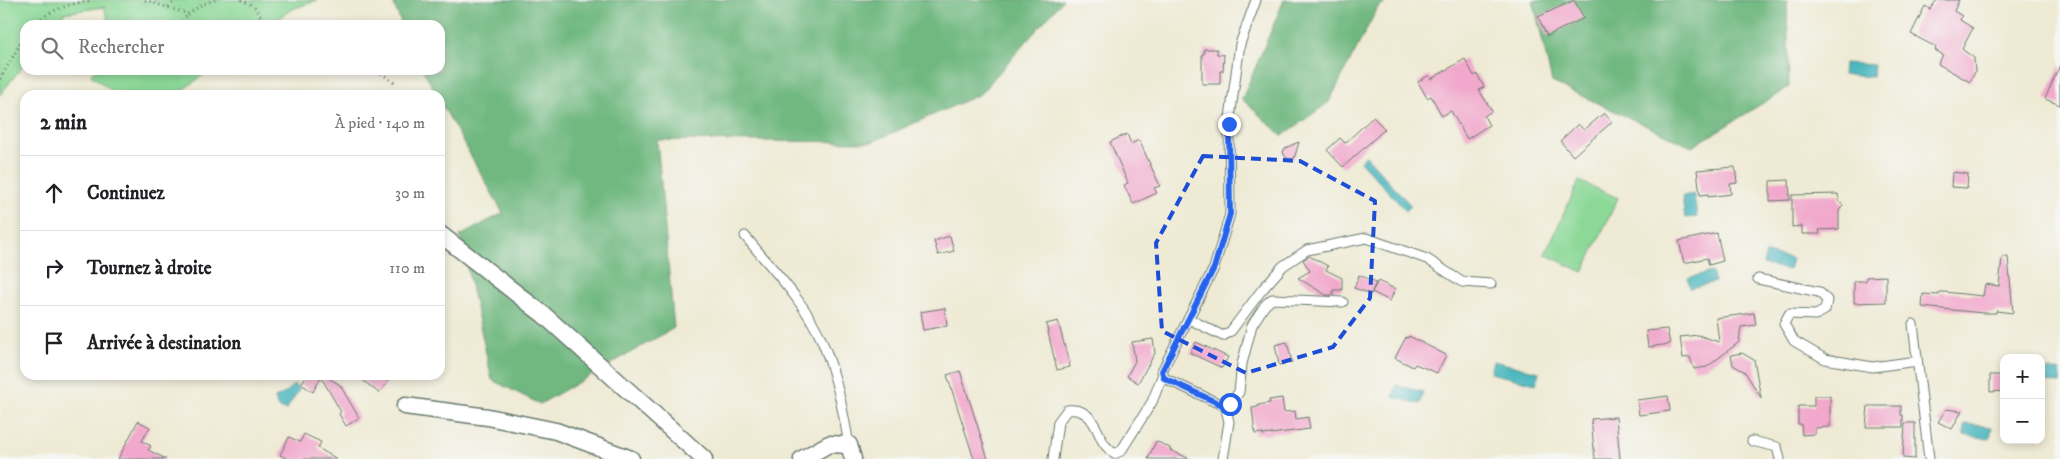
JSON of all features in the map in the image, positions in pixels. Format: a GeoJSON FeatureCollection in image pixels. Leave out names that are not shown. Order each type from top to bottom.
{"type":"FeatureCollection","features":[{"type":"Feature","properties":{"kind":"street"},"geometry":{"type":"LineString","coordinates":[[445,238],[544,315],[704,459]]}},
{"type":"Feature","properties":{"kind":"street"},"geometry":{"type":"LineString","coordinates":[[405,406],[488,417],[556,431],[631,459]]}},
{"type":"Feature","properties":{"kind":"street"},"geometry":{"type":"LineString","coordinates":[[802,459],[828,444],[851,452]]}},
{"type":"Feature","properties":{"kind":"lane"},"geometry":{"type":"LineString","coordinates":[[1054,459],[1058,422],[1068,410],[1076,408],[1087,413],[1097,427],[1104,444],[1114,454],[1121,450],[1152,402],[1163,374],[1162,371],[1214,268],[1230,214],[1229,124],[1240,44],[1256,0]]}},
{"type":"Feature","properties":{"kind":"lane"},"geometry":{"type":"LineString","coordinates":[[745,236],[810,318],[822,342],[840,398],[851,452]]}},
{"type":"Feature","properties":{"kind":"lane"},"geometry":{"type":"LineString","coordinates":[[1189,319],[1223,336],[1231,331],[1260,291],[1283,266],[1299,255],[1307,250],[1366,238],[1427,259],[1462,282],[1491,284]]}},
{"type":"Feature","properties":{"kind":"lane"},"geometry":{"type":"LineString","coordinates":[[1758,279],[1819,292],[1827,300],[1825,310],[1820,313],[1816,315],[1789,314],[1784,324],[1794,341],[1825,359],[1873,367],[1917,361]]}},
{"type":"Feature","properties":{"kind":"lane"},"geometry":{"type":"LineString","coordinates":[[1163,374],[1164,378],[1220,404],[1230,404],[1239,392],[1242,364],[1252,325],[1265,305],[1272,299],[1343,302]]}},
{"type":"Feature","properties":{"kind":"lane"},"geometry":{"type":"LineString","coordinates":[[1913,324],[1929,459]]}},
{"type":"Feature","properties":{"kind":"lane"},"geometry":{"type":"LineString","coordinates":[[1223,459],[1229,422],[1225,404]]}},
{"type":"Feature","properties":{"kind":"lane"},"geometry":{"type":"LineString","coordinates":[[1752,441],[1776,446],[1780,459]]}},
{"type":"Feature","properties":{"kind":"path"},"geometry":{"type":"LineString","coordinates":[[40,20],[61,7],[92,0]]}},
{"type":"Feature","properties":{"kind":"path"},"geometry":{"type":"LineString","coordinates":[[145,0],[188,14]]}},
{"type":"Feature","properties":{"kind":"path"},"geometry":{"type":"LineString","coordinates":[[167,8],[177,0]]}},
{"type":"Feature","properties":{"kind":"path"},"geometry":{"type":"LineString","coordinates":[[183,20],[188,14],[203,4],[215,0]]}},
{"type":"Feature","properties":{"kind":"path"},"geometry":{"type":"LineString","coordinates":[[241,0],[254,6],[263,20]]}},
{"type":"Feature","properties":{"kind":"path"},"geometry":{"type":"LineString","coordinates":[[0,79],[20,45]]}},
{"type":"Feature","properties":{"kind":"path"},"geometry":{"type":"LineString","coordinates":[[384,75],[396,84]]}},
{"type":"Feature","properties":{"kind":"highlighted area"},"geometry":{"type":"Polygon","coordinates":[[[1203,156],[1300,161],[1375,201],[1370,298],[1333,347],[1246,373],[1162,331],[1156,243],[1203,156]]]}},
{"type":"Feature","properties":{"kind":"green space"},"geometry":{"type":"Polygon","coordinates":[[[0,0],[317,0],[290,10],[277,20],[108,20],[104,7],[64,13],[59,20],[20,20],[20,69],[0,95],[0,0]]]}},
{"type":"Feature","properties":{"kind":"green space"},"geometry":{"type":"Polygon","coordinates":[[[392,0],[1063,0],[980,94],[872,142],[657,140],[674,328],[540,404],[492,380],[460,236],[503,213],[445,110],[445,90],[434,90],[426,75],[445,75],[445,20],[400,20],[392,0]]]}},
{"type":"Feature","properties":{"kind":"green space"},"geometry":{"type":"Polygon","coordinates":[[[1284,0],[1389,0],[1378,7],[1329,102],[1282,136],[1242,99],[1284,0]]]}},
{"type":"Feature","properties":{"kind":"green space"},"geometry":{"type":"Polygon","coordinates":[[[1533,0],[1787,0],[1789,87],[1692,147],[1552,82],[1533,0]]]}},
{"type":"Feature","properties":{"kind":"green space"},"geometry":{"type":"Polygon","coordinates":[[[91,75],[203,75],[183,90],[110,90],[91,75]]]}},
{"type":"Feature","properties":{"kind":"green space"},"geometry":{"type":"Polygon","coordinates":[[[1579,181],[1618,198],[1583,272],[1545,254],[1579,181]]]}},
{"type":"Feature","properties":{"kind":"water"},"geometry":{"type":"Polygon","coordinates":[[[1844,63],[1874,65],[1873,77],[1843,75],[1844,63]]]}},
{"type":"Feature","properties":{"kind":"water"},"geometry":{"type":"Polygon","coordinates":[[[1366,156],[1411,206],[1406,211],[1360,161],[1366,156]]]}},
{"type":"Feature","properties":{"kind":"water"},"geometry":{"type":"Polygon","coordinates":[[[1694,194],[1697,217],[1685,218],[1682,196],[1694,194]]]}},
{"type":"Feature","properties":{"kind":"water"},"geometry":{"type":"Polygon","coordinates":[[[1766,253],[1792,259],[1789,270],[1763,264],[1766,253]]]}},
{"type":"Feature","properties":{"kind":"water"},"geometry":{"type":"Polygon","coordinates":[[[1712,272],[1715,282],[1690,288],[1688,278],[1712,272]]]}},
{"type":"Feature","properties":{"kind":"water"},"geometry":{"type":"Polygon","coordinates":[[[1493,361],[1539,372],[1536,384],[1490,373],[1493,361]]]}},
{"type":"Feature","properties":{"kind":"water"},"geometry":{"type":"Polygon","coordinates":[[[2045,369],[2060,371],[2060,383],[2045,382],[2045,369]]]}},
{"type":"Feature","properties":{"kind":"water"},"geometry":{"type":"Polygon","coordinates":[[[295,385],[299,390],[286,410],[278,408],[275,398],[287,392],[295,385]]]}},
{"type":"Feature","properties":{"kind":"water"},"geometry":{"type":"Polygon","coordinates":[[[1396,385],[1423,392],[1420,404],[1393,397],[1396,385]]]}},
{"type":"Feature","properties":{"kind":"water"},"geometry":{"type":"Polygon","coordinates":[[[1965,424],[1992,427],[1990,439],[1964,435],[1965,424]]]}},
{"type":"Feature","properties":{"kind":"building"},"geometry":{"type":"Polygon","coordinates":[[[1574,0],[1584,18],[1547,36],[1538,17],[1574,0]]]}},
{"type":"Feature","properties":{"kind":"building"},"geometry":{"type":"Polygon","coordinates":[[[1937,0],[1959,0],[1954,11],[1962,16],[1960,20],[1973,28],[1962,49],[1974,58],[1975,72],[1970,82],[1938,64],[1943,55],[1935,50],[1936,47],[1911,34],[1925,6],[1930,9],[1937,0]]]}},
{"type":"Feature","properties":{"kind":"building"},"geometry":{"type":"Polygon","coordinates":[[[1204,49],[1217,49],[1217,54],[1224,55],[1223,71],[1220,71],[1220,84],[1202,84],[1202,54],[1204,54],[1204,49]]]}},
{"type":"Feature","properties":{"kind":"building"},"geometry":{"type":"Polygon","coordinates":[[[1465,59],[1474,76],[1477,74],[1484,87],[1479,90],[1492,111],[1484,116],[1489,125],[1467,139],[1451,111],[1442,116],[1431,96],[1427,98],[1418,82],[1429,75],[1431,79],[1465,59]]]}},
{"type":"Feature","properties":{"kind":"building"},"geometry":{"type":"Polygon","coordinates":[[[2060,65],[2060,105],[2045,99],[2060,65]]]}},
{"type":"Feature","properties":{"kind":"building"},"geometry":{"type":"Polygon","coordinates":[[[1604,113],[1612,122],[1573,156],[1560,141],[1578,124],[1584,130],[1604,113]]]}},
{"type":"Feature","properties":{"kind":"building"},"geometry":{"type":"Polygon","coordinates":[[[1373,117],[1385,129],[1343,167],[1327,150],[1340,138],[1345,143],[1373,117]]]}},
{"type":"Feature","properties":{"kind":"building"},"geometry":{"type":"Polygon","coordinates":[[[1127,134],[1131,144],[1139,140],[1160,186],[1154,188],[1157,193],[1133,204],[1124,185],[1128,183],[1110,142],[1127,134]]]}},
{"type":"Feature","properties":{"kind":"building"},"geometry":{"type":"Polygon","coordinates":[[[1299,142],[1294,159],[1286,158],[1283,152],[1285,148],[1299,142]]]}},
{"type":"Feature","properties":{"kind":"building"},"geometry":{"type":"Polygon","coordinates":[[[1735,167],[1737,183],[1730,184],[1731,194],[1708,197],[1708,194],[1700,195],[1697,170],[1735,167]]]}},
{"type":"Feature","properties":{"kind":"building"},"geometry":{"type":"Polygon","coordinates":[[[1952,172],[1968,174],[1967,188],[1951,187],[1952,172]]]}},
{"type":"Feature","properties":{"kind":"building"},"geometry":{"type":"Polygon","coordinates":[[[1789,180],[1790,200],[1770,201],[1770,181],[1789,180]]]}},
{"type":"Feature","properties":{"kind":"building"},"geometry":{"type":"Polygon","coordinates":[[[1838,194],[1839,201],[1843,205],[1839,211],[1839,229],[1819,230],[1820,234],[1802,234],[1802,226],[1792,227],[1792,195],[1838,194]]]}},
{"type":"Feature","properties":{"kind":"building"},"geometry":{"type":"Polygon","coordinates":[[[1717,233],[1723,261],[1709,265],[1707,258],[1684,263],[1679,241],[1717,233]]]}},
{"type":"Feature","properties":{"kind":"building"},"geometry":{"type":"Polygon","coordinates":[[[950,236],[954,251],[938,255],[934,241],[950,236]]]}},
{"type":"Feature","properties":{"kind":"building"},"geometry":{"type":"Polygon","coordinates":[[[1309,256],[1328,266],[1326,270],[1342,278],[1342,290],[1333,290],[1333,295],[1326,295],[1298,278],[1310,271],[1303,260],[1309,256]]]}},
{"type":"Feature","properties":{"kind":"building"},"geometry":{"type":"Polygon","coordinates":[[[2002,257],[2008,257],[2013,313],[1996,311],[1996,313],[1983,313],[1922,307],[1923,294],[1939,295],[1939,292],[1944,292],[1983,296],[1985,284],[1999,286],[2002,257]]]}},
{"type":"Feature","properties":{"kind":"building"},"geometry":{"type":"Polygon","coordinates":[[[1359,275],[1376,282],[1371,294],[1354,288],[1359,275]]]}},
{"type":"Feature","properties":{"kind":"building"},"geometry":{"type":"Polygon","coordinates":[[[1886,276],[1886,302],[1854,303],[1854,281],[1866,281],[1866,277],[1886,276]]]}},
{"type":"Feature","properties":{"kind":"building"},"geometry":{"type":"Polygon","coordinates":[[[1378,281],[1395,289],[1390,301],[1372,292],[1378,281]]]}},
{"type":"Feature","properties":{"kind":"building"},"geometry":{"type":"Polygon","coordinates":[[[945,308],[947,326],[923,330],[920,312],[945,308]]]}},
{"type":"Feature","properties":{"kind":"building"},"geometry":{"type":"Polygon","coordinates":[[[1754,313],[1756,325],[1741,327],[1739,342],[1707,367],[1694,369],[1690,357],[1683,358],[1680,337],[1698,335],[1719,342],[1716,318],[1754,313]]]}},
{"type":"Feature","properties":{"kind":"building"},"geometry":{"type":"Polygon","coordinates":[[[1058,321],[1070,367],[1057,370],[1046,324],[1058,321]]]}},
{"type":"Feature","properties":{"kind":"building"},"geometry":{"type":"Polygon","coordinates":[[[1667,329],[1670,344],[1648,347],[1646,331],[1667,329]]]}},
{"type":"Feature","properties":{"kind":"building"},"geometry":{"type":"Polygon","coordinates":[[[1409,336],[1446,355],[1437,373],[1415,364],[1413,367],[1395,358],[1406,337],[1408,338],[1409,336]]]}},
{"type":"Feature","properties":{"kind":"building"},"geometry":{"type":"Polygon","coordinates":[[[1153,339],[1155,353],[1138,383],[1127,376],[1135,361],[1132,342],[1153,339]]]}},
{"type":"Feature","properties":{"kind":"building"},"geometry":{"type":"Polygon","coordinates":[[[1196,342],[1228,357],[1222,368],[1190,353],[1196,342]]]}},
{"type":"Feature","properties":{"kind":"building"},"geometry":{"type":"Polygon","coordinates":[[[1287,342],[1292,362],[1279,365],[1275,345],[1287,342]]]}},
{"type":"Feature","properties":{"kind":"building"},"geometry":{"type":"Polygon","coordinates":[[[1742,353],[1754,360],[1761,398],[1745,372],[1733,365],[1731,355],[1742,353]]]}},
{"type":"Feature","properties":{"kind":"building"},"geometry":{"type":"Polygon","coordinates":[[[960,371],[988,459],[974,459],[947,375],[960,371]]]}},
{"type":"Feature","properties":{"kind":"building"},"geometry":{"type":"Polygon","coordinates":[[[1990,375],[2000,375],[2000,391],[1990,392],[1990,375]]]}},
{"type":"Feature","properties":{"kind":"building"},"geometry":{"type":"Polygon","coordinates":[[[304,380],[319,380],[313,392],[301,384],[304,380]]]}},
{"type":"Feature","properties":{"kind":"building"},"geometry":{"type":"Polygon","coordinates":[[[323,380],[332,380],[340,385],[359,418],[346,426],[339,414],[341,412],[323,380]]]}},
{"type":"Feature","properties":{"kind":"building"},"geometry":{"type":"Polygon","coordinates":[[[362,380],[386,380],[388,382],[379,393],[362,380]]]}},
{"type":"Feature","properties":{"kind":"building"},"geometry":{"type":"Polygon","coordinates":[[[1668,396],[1670,411],[1639,415],[1637,400],[1668,396]]]}},
{"type":"Feature","properties":{"kind":"building"},"geometry":{"type":"Polygon","coordinates":[[[1814,396],[1830,396],[1830,427],[1815,428],[1815,434],[1802,435],[1801,424],[1798,424],[1798,406],[1814,406],[1814,396]]]}},
{"type":"Feature","properties":{"kind":"building"},"geometry":{"type":"Polygon","coordinates":[[[1282,398],[1284,412],[1295,411],[1296,419],[1308,417],[1310,429],[1263,435],[1262,433],[1255,434],[1252,408],[1270,403],[1269,400],[1282,398]]]}},
{"type":"Feature","properties":{"kind":"building"},"geometry":{"type":"Polygon","coordinates":[[[1868,406],[1901,406],[1903,427],[1866,427],[1868,406]]]}},
{"type":"Feature","properties":{"kind":"building"},"geometry":{"type":"Polygon","coordinates":[[[1946,409],[1962,411],[1952,429],[1938,422],[1946,409]]]}},
{"type":"Feature","properties":{"kind":"building"},"geometry":{"type":"Polygon","coordinates":[[[1616,417],[1620,459],[1595,459],[1591,419],[1616,417]]]}},
{"type":"Feature","properties":{"kind":"building"},"geometry":{"type":"Polygon","coordinates":[[[138,421],[150,427],[142,441],[151,446],[148,450],[166,459],[118,459],[138,421]]]}},
{"type":"Feature","properties":{"kind":"building"},"geometry":{"type":"Polygon","coordinates":[[[1905,423],[1915,423],[1915,459],[1903,458],[1905,423]]]}},
{"type":"Feature","properties":{"kind":"building"},"geometry":{"type":"Polygon","coordinates":[[[304,434],[321,442],[318,448],[337,459],[288,459],[280,455],[289,437],[300,442],[304,434]]]}},
{"type":"Feature","properties":{"kind":"building"},"geometry":{"type":"Polygon","coordinates":[[[1156,441],[1170,448],[1170,450],[1190,459],[1148,459],[1156,441]]]}},
{"type":"Feature","properties":{"kind":"route"},"geometry":{"type":"LineString","coordinates":[[1229,124],[1230,214],[1214,268],[1162,371],[1164,378],[1220,404],[1230,404]]}}]}
